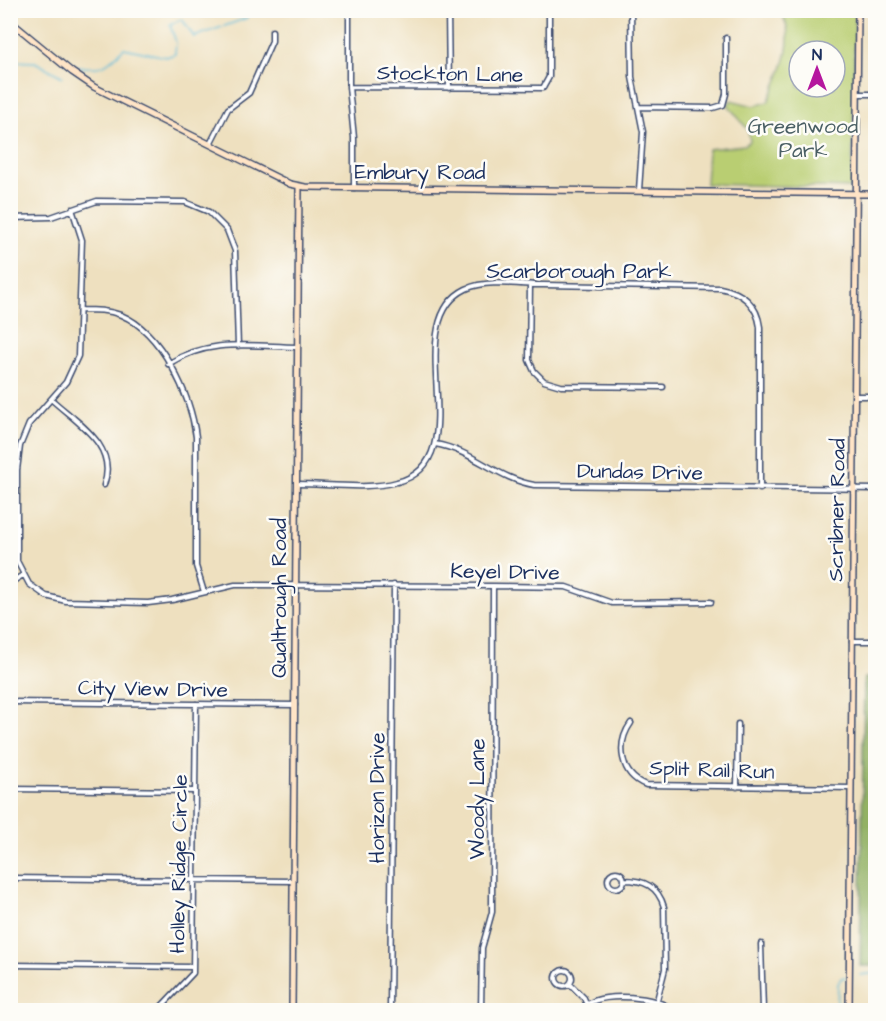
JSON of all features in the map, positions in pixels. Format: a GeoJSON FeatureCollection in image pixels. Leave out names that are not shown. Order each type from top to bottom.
{"type":"FeatureCollection","features":[{"type":"Feature","properties":{"kind":"street"},"geometry":{"type":"LineString","coordinates":[[349,10],[349,87],[354,138],[354,188]]}},
{"type":"Feature","properties":{"kind":"street"},"geometry":{"type":"LineString","coordinates":[[448,10],[448,88]]}},
{"type":"Feature","properties":{"kind":"street","name":"Stockton Lane"},"geometry":{"type":"LineString","coordinates":[[349,87],[527,90],[546,86],[549,77],[549,10]]}},
{"type":"Feature","properties":{"kind":"street"},"geometry":{"type":"LineString","coordinates":[[631,10],[632,77],[643,132],[639,190]]}},
{"type":"Feature","properties":{"kind":"street","name":"Scribner Road"},"geometry":{"type":"LineString","coordinates":[[849,1011],[858,10]]}},
{"type":"Feature","properties":{"kind":"street","name":"Embury Road"},"geometry":{"type":"LineString","coordinates":[[10,21],[84,81],[299,186],[876,194]]}},
{"type":"Feature","properties":{"kind":"street"},"geometry":{"type":"LineString","coordinates":[[210,144],[228,109],[249,93],[272,41],[272,31]]}},
{"type":"Feature","properties":{"kind":"street"},"geometry":{"type":"LineString","coordinates":[[639,107],[714,108],[723,105],[726,94],[726,38]]}},
{"type":"Feature","properties":{"kind":"street"},"geometry":{"type":"LineString","coordinates":[[858,94],[876,94]]}},
{"type":"Feature","properties":{"kind":"street","name":"Qualtrough Road"},"geometry":{"type":"LineString","coordinates":[[292,1011],[299,186]]}},
{"type":"Feature","properties":{"kind":"street"},"geometry":{"type":"LineString","coordinates":[[10,218],[51,217],[97,201],[193,204],[213,215],[227,230],[236,250],[238,346]]}},
{"type":"Feature","properties":{"kind":"street"},"geometry":{"type":"LineString","coordinates":[[10,583],[23,575],[17,561],[16,542],[18,458],[29,424],[73,370],[78,356],[82,240],[72,208]]}},
{"type":"Feature","properties":{"kind":"street"},"geometry":{"type":"LineString","coordinates":[[530,285],[529,360],[534,371],[544,381],[561,386],[663,387]]}},
{"type":"Feature","properties":{"kind":"street","name":"Scarborough Park"},"geometry":{"type":"LineString","coordinates":[[435,444],[437,330],[443,311],[457,295],[474,286],[720,288],[737,292],[750,302],[758,314],[760,327],[760,489]]}},
{"type":"Feature","properties":{"kind":"street"},"geometry":{"type":"LineString","coordinates":[[81,310],[113,313],[132,321],[153,339],[183,387],[194,419],[198,457],[196,566],[204,592]]}},
{"type":"Feature","properties":{"kind":"street"},"geometry":{"type":"LineString","coordinates":[[168,364],[201,348],[297,347]]}},
{"type":"Feature","properties":{"kind":"street"},"geometry":{"type":"LineString","coordinates":[[855,396],[876,396]]}},
{"type":"Feature","properties":{"kind":"street"},"geometry":{"type":"LineString","coordinates":[[51,399],[102,449],[108,467],[104,485]]}},
{"type":"Feature","properties":{"kind":"street"},"geometry":{"type":"LineString","coordinates":[[297,484],[396,482],[420,468],[435,444]]}},
{"type":"Feature","properties":{"kind":"street","name":"Dundas Drive"},"geometry":{"type":"LineString","coordinates":[[435,444],[468,453],[512,479],[534,485],[876,489]]}},
{"type":"Feature","properties":{"kind":"street","name":"Keyel Drive"},"geometry":{"type":"LineString","coordinates":[[23,575],[45,596],[66,601],[160,602],[226,586],[394,585],[566,587],[612,603],[711,602]]}},
{"type":"Feature","properties":{"kind":"street","name":"Horizon Drive"},"geometry":{"type":"LineString","coordinates":[[390,1011],[394,585]]}},
{"type":"Feature","properties":{"kind":"street","name":"Woody Lane"},"geometry":{"type":"LineString","coordinates":[[482,1011],[482,948],[492,912],[493,586]]}},
{"type":"Feature","properties":{"kind":"street"},"geometry":{"type":"LineString","coordinates":[[852,641],[876,641]]}},
{"type":"Feature","properties":{"kind":"street","name":"City View Drive"},"geometry":{"type":"LineString","coordinates":[[10,702],[295,705]]}},
{"type":"Feature","properties":{"kind":"street","name":"Holley Ridge Circle"},"geometry":{"type":"LineString","coordinates":[[158,1011],[189,979],[193,967],[196,704]]}},
{"type":"Feature","properties":{"kind":"street","name":"Split Rail Run"},"geometry":{"type":"LineString","coordinates":[[631,723],[623,735],[622,756],[628,771],[639,782],[653,786],[850,788]]}},
{"type":"Feature","properties":{"kind":"street"},"geometry":{"type":"LineString","coordinates":[[737,787],[738,724]]}},
{"type":"Feature","properties":{"kind":"street"},"geometry":{"type":"LineString","coordinates":[[10,789],[195,791]]}},
{"type":"Feature","properties":{"kind":"street"},"geometry":{"type":"LineString","coordinates":[[616,872],[621,873],[624,880],[620,887],[615,888],[608,884],[608,878],[616,872]]}},
{"type":"Feature","properties":{"kind":"street"},"geometry":{"type":"LineString","coordinates":[[10,878],[293,881]]}},
{"type":"Feature","properties":{"kind":"street"},"geometry":{"type":"LineString","coordinates":[[624,880],[639,881],[652,886],[662,899],[665,969],[657,1000]]}},
{"type":"Feature","properties":{"kind":"street"},"geometry":{"type":"LineString","coordinates":[[761,944],[763,1011]]}},
{"type":"Feature","properties":{"kind":"street"},"geometry":{"type":"LineString","coordinates":[[10,965],[193,967]]}},
{"type":"Feature","properties":{"kind":"street"},"geometry":{"type":"LineString","coordinates":[[570,984],[564,986],[558,982],[557,975],[560,971],[565,970],[571,973],[570,984],[588,1004],[589,1011]]}},
{"type":"Feature","properties":{"kind":"street"},"geometry":{"type":"LineString","coordinates":[[588,1004],[608,998],[657,1000],[672,1011]]}},
{"type":"Feature","properties":{"kind":"green space","name":"Greenwood Park"},"geometry":{"type":"Polygon","coordinates":[[[780,11],[855,11],[852,188],[706,184],[708,149],[745,145],[750,141],[748,130],[728,105],[731,100],[754,106],[768,102],[778,81],[787,51],[787,99],[847,99],[847,39],[788,39],[780,11]]]}},
{"type":"Feature","properties":{"kind":"green space"},"geometry":{"type":"Polygon","coordinates":[[[864,678],[876,678],[875,966],[860,966],[864,678]]]}},
{"type":"Feature","properties":{"kind":"waterway"},"geometry":{"type":"LineString","coordinates":[[75,66],[91,68],[102,66],[124,48],[166,57],[175,54],[176,42],[170,25],[182,19],[194,37],[247,18],[248,10]]}},
{"type":"Feature","properties":{"kind":"waterway"},"geometry":{"type":"LineString","coordinates":[[10,61],[35,62],[63,77]]}},
{"type":"Feature","properties":{"kind":"waterway"},"geometry":{"type":"LineString","coordinates":[[860,975],[876,973]]}},
{"type":"Feature","properties":{"kind":"waterway"},"geometry":{"type":"LineString","coordinates":[[837,1010],[838,984],[841,978],[846,977]]}}]}
